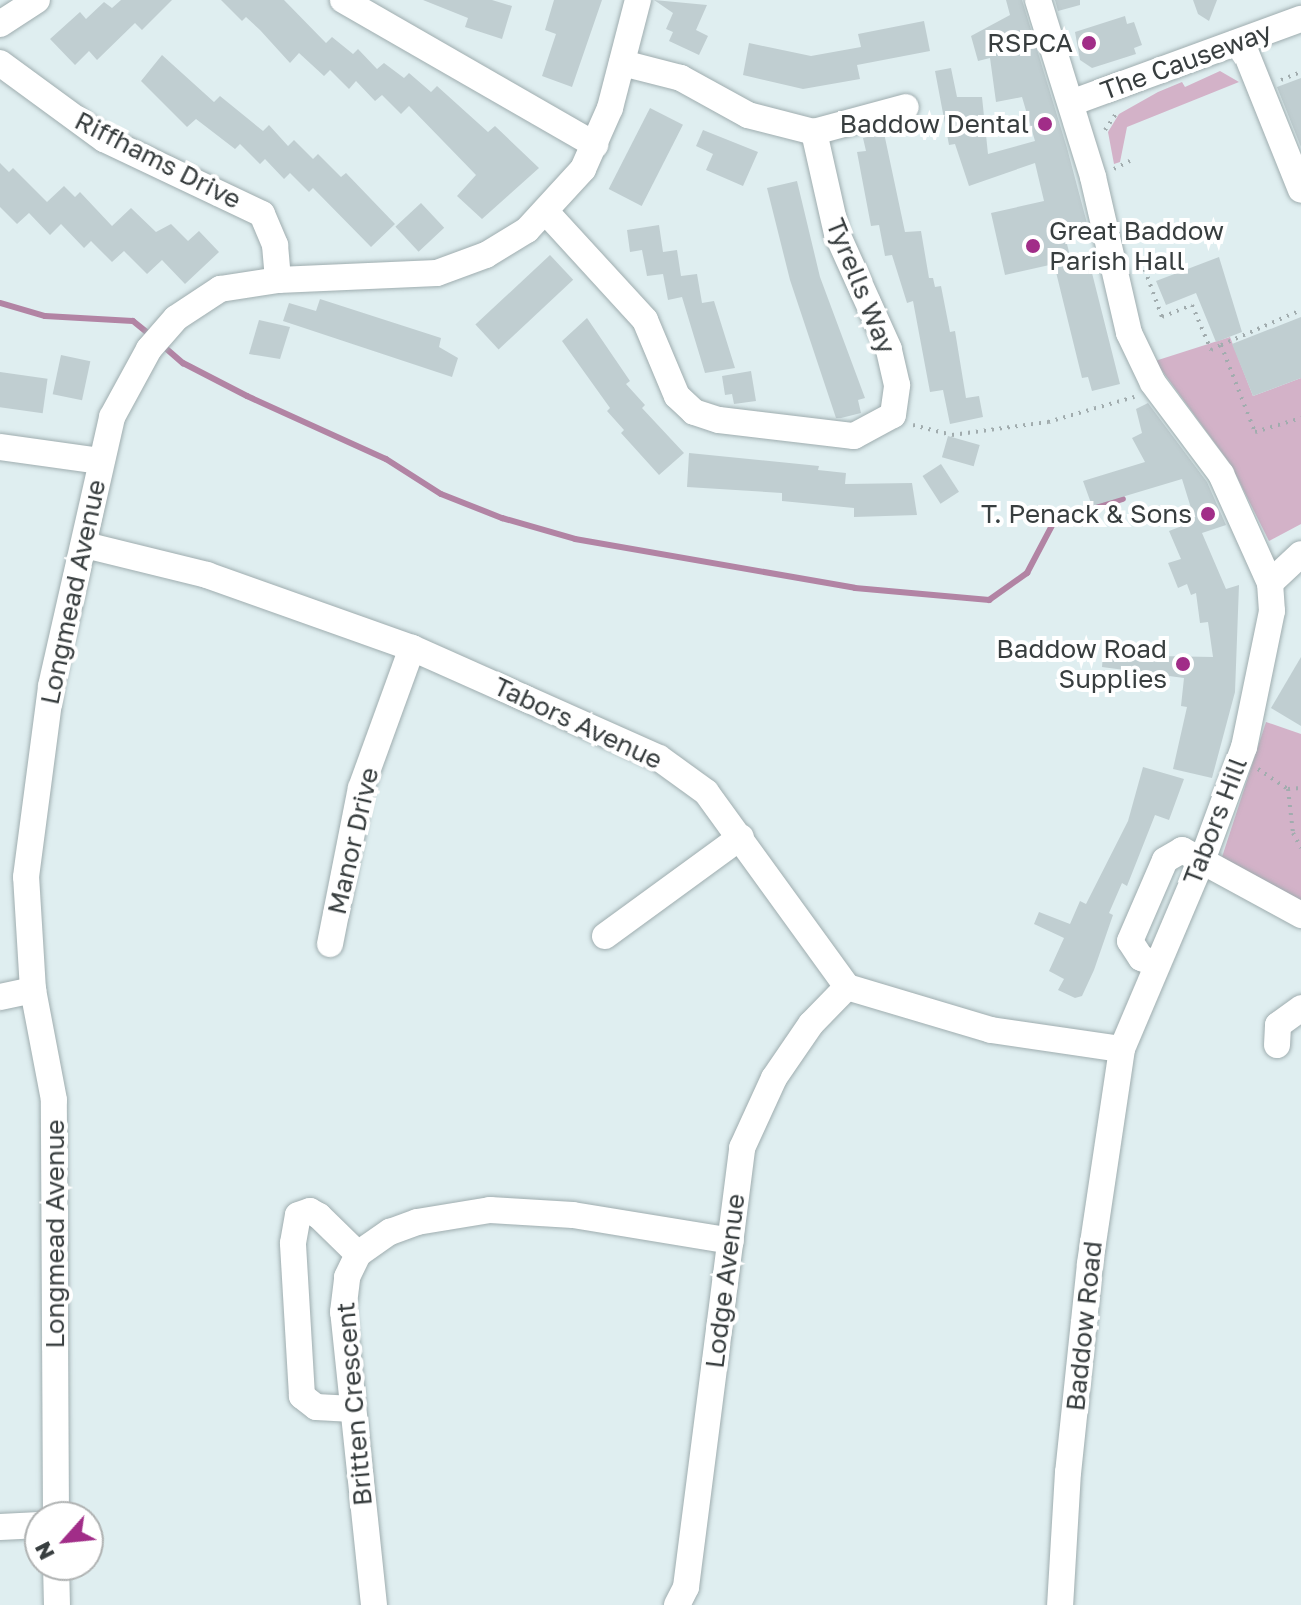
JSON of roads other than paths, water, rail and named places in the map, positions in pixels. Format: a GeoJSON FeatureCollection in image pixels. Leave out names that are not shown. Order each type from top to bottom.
{"type":"FeatureCollection","features":[{"type":"Feature","properties":{"kind":"street"},"geometry":{"type":"LineString","coordinates":[[0,24],[37,0]]}},
{"type":"Feature","properties":{"kind":"street"},"geometry":{"type":"LineString","coordinates":[[343,0],[595,145]]}},
{"type":"Feature","properties":{"kind":"street","name":"Longmead Avenue"},"geometry":{"type":"LineString","coordinates":[[56,1501],[54,1100],[33,990],[26,877],[51,686],[85,545],[99,461],[112,417],[149,349],[176,318],[220,289],[278,280],[437,273],[486,255],[547,213],[568,192],[595,145],[622,63],[638,0]]}},
{"type":"Feature","properties":{"kind":"street"},"geometry":{"type":"LineString","coordinates":[[1038,0],[1071,103],[1129,333],[1153,383],[1221,474],[1270,583],[1301,554]]}},
{"type":"Feature","properties":{"kind":"street","name":"The Causeway"},"geometry":{"type":"LineString","coordinates":[[1071,103],[1301,19]]}},
{"type":"Feature","properties":{"kind":"street"},"geometry":{"type":"LineString","coordinates":[[1242,43],[1301,190]]}},
{"type":"Feature","properties":{"kind":"street","name":"Riffhams Drive"},"geometry":{"type":"LineString","coordinates":[[0,63],[104,139],[262,214],[275,245],[278,280]]}},
{"type":"Feature","properties":{"kind":"street"},"geometry":{"type":"LineString","coordinates":[[622,63],[681,78],[748,115],[814,132],[906,107]]}},
{"type":"Feature","properties":{"kind":"street","name":"Tyrells Way"},"geometry":{"type":"LineString","coordinates":[[547,213],[645,320],[677,396],[694,412],[719,420],[854,436],[893,415],[897,385],[889,349],[837,234],[814,132]]}},
{"type":"Feature","properties":{"kind":"street"},"geometry":{"type":"LineString","coordinates":[[0,447],[99,461]]}},
{"type":"Feature","properties":{"kind":"street","name":"Tabors Avenue"},"geometry":{"type":"LineString","coordinates":[[85,545],[207,575],[412,648],[659,758],[706,792],[847,987]]}},
{"type":"Feature","properties":{"kind":"street","name":"Tabors Hill"},"geometry":{"type":"LineString","coordinates":[[1122,1049],[1203,858],[1244,747],[1272,611],[1270,583]]}},
{"type":"Feature","properties":{"kind":"street","name":"Manor Drive"},"geometry":{"type":"LineString","coordinates":[[330,944],[361,788],[412,648]]}},
{"type":"Feature","properties":{"kind":"street"},"geometry":{"type":"LineString","coordinates":[[605,936],[741,837]]}},
{"type":"Feature","properties":{"kind":"street"},"geometry":{"type":"LineString","coordinates":[[1203,858],[1301,915]]}},
{"type":"Feature","properties":{"kind":"street"},"geometry":{"type":"LineString","coordinates":[[847,987],[991,1030],[1122,1049]]}},
{"type":"Feature","properties":{"kind":"street","name":"Lodge Avenue"},"geometry":{"type":"LineString","coordinates":[[677,1605],[686,1587],[742,1148],[774,1078],[811,1024],[847,987]]}},
{"type":"Feature","properties":{"kind":"street"},"geometry":{"type":"LineString","coordinates":[[0,997],[33,990]]}},
{"type":"Feature","properties":{"kind":"street"},"geometry":{"type":"LineString","coordinates":[[1277,1045],[1278,1025],[1301,1008]]}},
{"type":"Feature","properties":{"kind":"street","name":"Baddow Road"},"geometry":{"type":"LineString","coordinates":[[1060,1605],[1068,1472],[1090,1264],[1122,1049]]}},
{"type":"Feature","properties":{"kind":"street"},"geometry":{"type":"LineString","coordinates":[[353,1409],[316,1407],[302,1396],[293,1243],[298,1215],[310,1211],[319,1216],[358,1254],[390,1232],[417,1222],[490,1210],[573,1215],[731,1241]]}},
{"type":"Feature","properties":{"kind":"street","name":"Britten Crescent"},"geometry":{"type":"LineString","coordinates":[[358,1254],[347,1277],[343,1312],[374,1605]]}},
{"type":"Feature","properties":{"kind":"street"},"geometry":{"type":"LineString","coordinates":[[0,1527],[24,1526]]}},
{"type":"Feature","properties":{"kind":"street"},"geometry":{"type":"LineString","coordinates":[[56,1581],[57,1605]]}},
{"type":"Feature","properties":{"kind":"waterway"},"geometry":{"type":"LineString","coordinates":[[0,303],[45,316],[133,321],[150,335]]}},
{"type":"Feature","properties":{"kind":"waterway"},"geometry":{"type":"LineString","coordinates":[[162,345],[183,363],[247,396],[386,459],[441,494],[502,518],[575,539],[855,588],[989,600],[1027,573],[1055,520],[1123,499]]}},
{"type":"Feature","properties":{"kind":"place","name":"RSPCA"},"geometry":{"type":"Point","coordinates":[1089,43]}},
{"type":"Feature","properties":{"kind":"place","name":"Baddow Dental"},"geometry":{"type":"Point","coordinates":[1045,124]}},
{"type":"Feature","properties":{"kind":"place","name":"Great Baddow Parish Hall"},"geometry":{"type":"Point","coordinates":[1033,246]}},
{"type":"Feature","properties":{"kind":"place","name":"T. Penack & Sons"},"geometry":{"type":"Point","coordinates":[1208,514]}},
{"type":"Feature","properties":{"kind":"place","name":"Baddow Road Supplies"},"geometry":{"type":"Point","coordinates":[1183,664]}}]}
